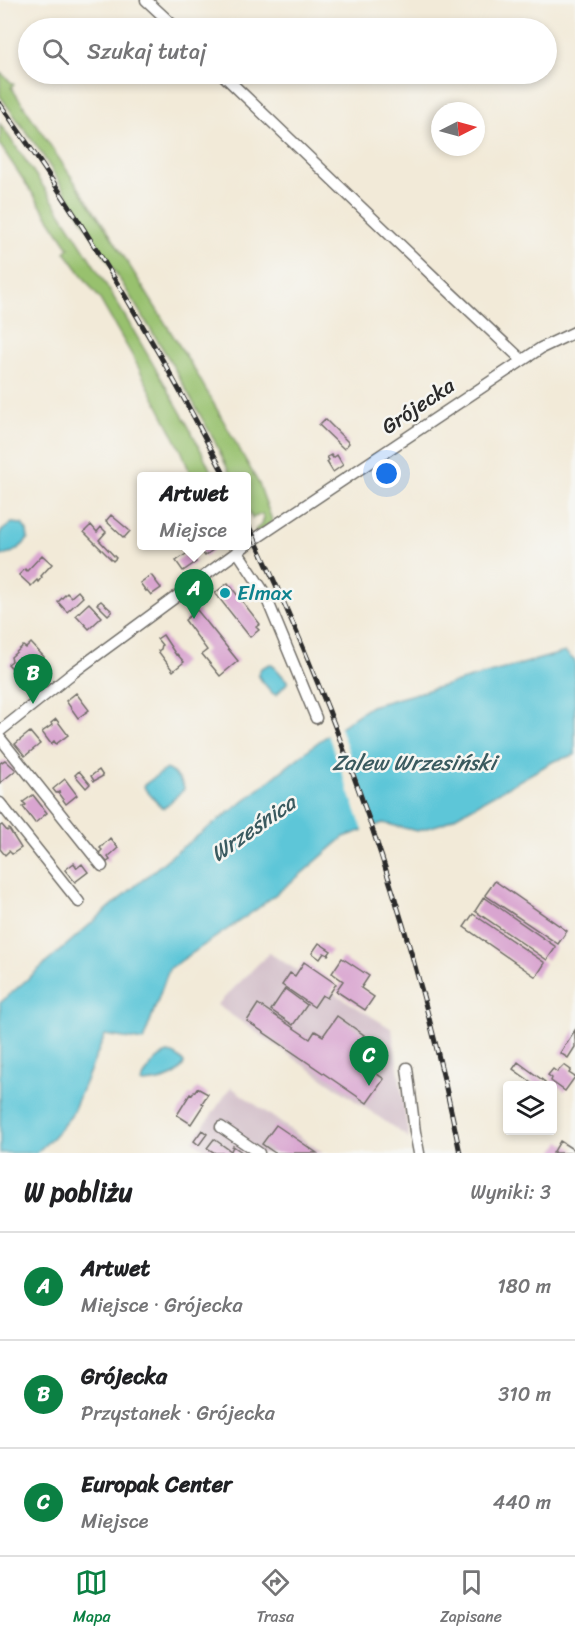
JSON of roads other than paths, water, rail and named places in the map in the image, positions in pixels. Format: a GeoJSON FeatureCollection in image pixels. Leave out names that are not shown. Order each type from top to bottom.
{"type":"FeatureCollection","features":[{"type":"Feature","properties":{"kind":"street"},"geometry":{"type":"LineString","coordinates":[[146,0],[165,18]]}},
{"type":"Feature","properties":{"kind":"street"},"geometry":{"type":"LineString","coordinates":[[232,84],[522,360]]}},
{"type":"Feature","properties":{"kind":"street","name":"Grójecka"},"geometry":{"type":"LineString","coordinates":[[251,542],[522,360],[575,332]]}},
{"type":"Feature","properties":{"kind":"street","name":"Grójecka"},"geometry":{"type":"LineString","coordinates":[[0,731],[74,672],[239,550]]}},
{"type":"Feature","properties":{"kind":"street"},"geometry":{"type":"LineString","coordinates":[[244,550],[316,718]]}},
{"type":"Feature","properties":{"kind":"street"},"geometry":{"type":"LineString","coordinates":[[0,738],[102,866]]}},
{"type":"Feature","properties":{"kind":"street"},"geometry":{"type":"LineString","coordinates":[[0,803],[79,902]]}},
{"type":"Feature","properties":{"kind":"street"},"geometry":{"type":"LineString","coordinates":[[407,1068],[419,1153]]}},
{"type":"Feature","properties":{"kind":"street"},"geometry":{"type":"LineString","coordinates":[[220,1127],[259,1153]]}},
{"type":"Feature","properties":{"kind":"water"},"geometry":{"type":"Polygon","coordinates":[[[12,523],[22,524],[27,531],[28,539],[16,550],[0,556],[0,532],[12,523]]]}},
{"type":"Feature","properties":{"kind":"water","name":"Zalew Wrzesiński"},"geometry":{"type":"Polygon","coordinates":[[[565,652],[575,661],[575,755],[554,761],[444,823],[417,831],[383,823],[344,837],[257,909],[169,969],[143,1041],[105,1035],[71,1116],[36,1153],[0,1153],[0,1003],[176,852],[318,742],[371,706],[565,652]]]}},
{"type":"Feature","properties":{"kind":"water"},"geometry":{"type":"Polygon","coordinates":[[[270,664],[288,682],[276,695],[258,676],[261,668],[270,664]]]}},
{"type":"Feature","properties":{"kind":"water"},"geometry":{"type":"Polygon","coordinates":[[[166,769],[177,777],[184,789],[164,808],[145,789],[144,785],[166,769]]]}},
{"type":"Feature","properties":{"kind":"water"},"geometry":{"type":"Polygon","coordinates":[[[168,1053],[177,1056],[184,1063],[182,1068],[173,1076],[141,1082],[156,1061],[168,1053]]]}},
{"type":"Feature","properties":{"kind":"railway"},"geometry":{"type":"LineString","coordinates":[[0,104],[61,194],[119,286],[174,380],[223,472]]}},
{"type":"Feature","properties":{"kind":"railway"},"geometry":{"type":"LineString","coordinates":[[251,531],[314,673],[372,830],[422,990],[460,1153]]}},
{"type":"Feature","properties":{"kind":"place","name":"Elmax"},"geometry":{"type":"Point","coordinates":[225,593]}},
{"type":"Feature","properties":{"kind":"place","name":"Artwet"},"geometry":{"type":"Point","coordinates":[194,619]}},
{"type":"Feature","properties":{"kind":"place","name":"Grójecka"},"geometry":{"type":"Point","coordinates":[33,704]}},
{"type":"Feature","properties":{"kind":"place","name":"Europak Center"},"geometry":{"type":"Point","coordinates":[369,1086]}},
{"type":"Feature","properties":{"kind":"water label","name":"Wrześnica"},"geometry":{"type":"Point","coordinates":[253,828]}}]}
